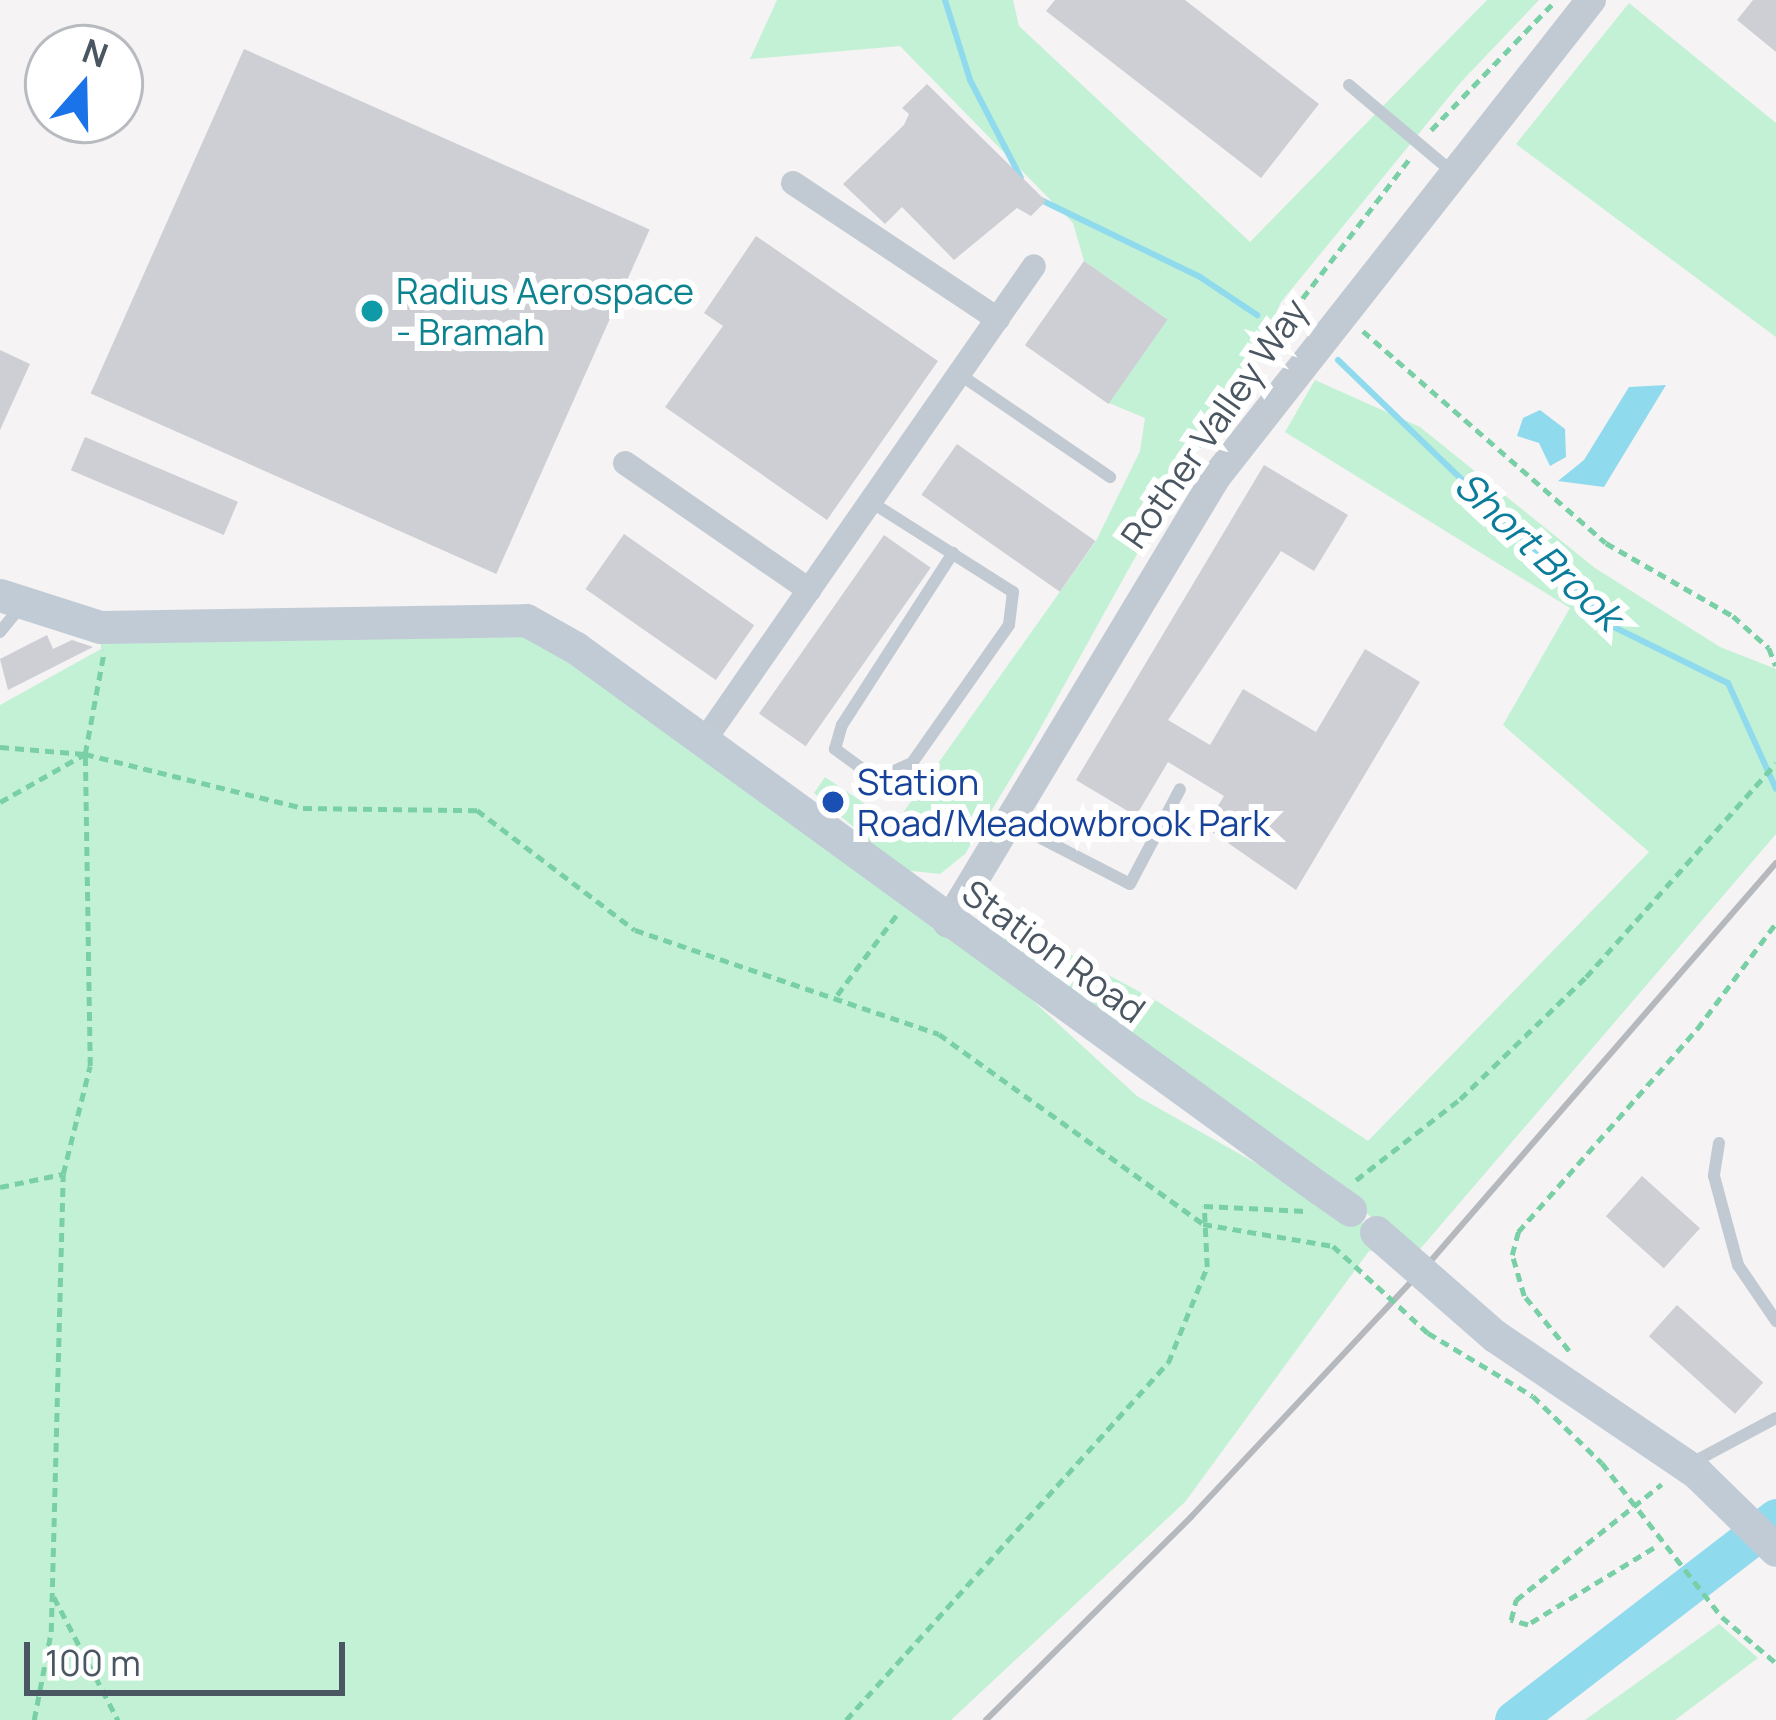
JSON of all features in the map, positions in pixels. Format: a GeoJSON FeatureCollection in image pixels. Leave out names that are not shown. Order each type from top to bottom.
{"type":"FeatureCollection","features":[{"type":"Feature","properties":{"kind":"main road","name":"Station Road"},"geometry":{"type":"LineString","coordinates":[[12,599],[109,628],[526,620],[704,742],[1341,1205],[1495,1336],[1686,1466],[1776,1550]]}},
{"type":"Feature","properties":{"kind":"street","name":"Rother Valley Way"},"geometry":{"type":"LineString","coordinates":[[948,923],[1190,516],[1341,311],[1591,0]]}},
{"type":"Feature","properties":{"kind":"street"},"geometry":{"type":"LineString","coordinates":[[793,183],[998,320]]}},
{"type":"Feature","properties":{"kind":"street"},"geometry":{"type":"LineString","coordinates":[[704,742],[1034,266]]}},
{"type":"Feature","properties":{"kind":"street"},"geometry":{"type":"LineString","coordinates":[[625,463],[809,590]]}},
{"type":"Feature","properties":{"kind":"lane"},"geometry":{"type":"LineString","coordinates":[[1349,85],[1451,171]]}},
{"type":"Feature","properties":{"kind":"lane"},"geometry":{"type":"LineString","coordinates":[[959,374],[1110,477]]}},
{"type":"Feature","properties":{"kind":"lane"},"geometry":{"type":"LineString","coordinates":[[871,502],[1013,592],[1009,625],[912,763],[876,779],[835,749],[842,725],[952,554]]}},
{"type":"Feature","properties":{"kind":"lane"},"geometry":{"type":"LineString","coordinates":[[0,632],[12,599]]}},
{"type":"Feature","properties":{"kind":"lane"},"geometry":{"type":"LineString","coordinates":[[1007,820],[1130,884],[1180,789]]}},
{"type":"Feature","properties":{"kind":"lane"},"geometry":{"type":"LineString","coordinates":[[1719,1142],[1714,1176],[1738,1265],[1776,1321]]}},
{"type":"Feature","properties":{"kind":"lane"},"geometry":{"type":"LineString","coordinates":[[1686,1466],[1776,1418]]}},
{"type":"Feature","properties":{"kind":"path"},"geometry":{"type":"LineString","coordinates":[[1203,454],[1275,334],[1419,144],[1557,0]]}},
{"type":"Feature","properties":{"kind":"path"},"geometry":{"type":"LineString","coordinates":[[1341,311],[1606,543],[1733,616],[1769,648],[1776,666]]}},
{"type":"Feature","properties":{"kind":"path"},"geometry":{"type":"LineString","coordinates":[[34,1720],[51,1592],[63,1174],[90,1066],[85,754],[109,628]]}},
{"type":"Feature","properties":{"kind":"path"},"geometry":{"type":"LineString","coordinates":[[0,747],[85,754],[303,808],[477,810],[635,930],[837,994],[939,1034],[1203,1224],[1333,1246],[1428,1333],[1533,1396],[1634,1503],[1722,1617],[1776,1663]]}},
{"type":"Feature","properties":{"kind":"path"},"geometry":{"type":"LineString","coordinates":[[0,802],[85,754]]}},
{"type":"Feature","properties":{"kind":"path"},"geometry":{"type":"LineString","coordinates":[[846,1720],[1168,1363],[1208,1267],[1203,1224],[1211,1201],[1274,1212],[1341,1205],[1570,992],[1776,763]]}},
{"type":"Feature","properties":{"kind":"path"},"geometry":{"type":"LineString","coordinates":[[837,994],[911,896]]}},
{"type":"Feature","properties":{"kind":"path"},"geometry":{"type":"LineString","coordinates":[[1576,1357],[1524,1296],[1512,1255],[1518,1232],[1683,1046],[1776,923]]}},
{"type":"Feature","properties":{"kind":"path"},"geometry":{"type":"LineString","coordinates":[[0,1187],[63,1174]]}},
{"type":"Feature","properties":{"kind":"path"},"geometry":{"type":"LineString","coordinates":[[1654,1548],[1528,1625],[1511,1620],[1516,1600],[1686,1466]]}},
{"type":"Feature","properties":{"kind":"path"},"geometry":{"type":"LineString","coordinates":[[51,1592],[118,1720]]}},
{"type":"Feature","properties":{"kind":"green space"},"geometry":{"type":"Polygon","coordinates":[[[777,0],[1013,0],[1019,26],[1250,242],[1487,0],[1539,0],[1461,82],[1281,302],[1238,398],[1182,473],[965,854],[940,874],[903,870],[814,793],[825,777],[895,824],[1096,541],[1140,451],[1145,418],[1109,403],[1167,319],[1084,261],[1073,223],[900,46],[750,59],[777,0]]]}},
{"type":"Feature","properties":{"kind":"green space"},"geometry":{"type":"Polygon","coordinates":[[[1629,3],[1776,123],[1776,337],[1516,144],[1629,3]]]}},
{"type":"Feature","properties":{"kind":"green space"},"geometry":{"type":"Polygon","coordinates":[[[1315,380],[1420,427],[1595,568],[1720,647],[1776,669],[1776,834],[1415,1255],[1369,1251],[1185,1502],[951,1720],[0,1720],[0,705],[101,649],[100,627],[526,620],[948,923],[1137,1096],[1403,1246],[1336,1186],[999,940],[989,910],[1160,1003],[1368,1141],[1649,852],[1503,725],[1570,608],[1285,432],[1315,380]]]}},
{"type":"Feature","properties":{"kind":"green space"},"geometry":{"type":"Polygon","coordinates":[[[1719,1624],[1758,1658],[1675,1720],[1585,1720],[1719,1624]]]}},
{"type":"Feature","properties":{"kind":"water"},"geometry":{"type":"Polygon","coordinates":[[[1666,385],[1604,487],[1558,481],[1584,460],[1629,387],[1666,385]]]}},
{"type":"Feature","properties":{"kind":"water"},"geometry":{"type":"Polygon","coordinates":[[[1540,410],[1565,429],[1566,457],[1550,466],[1539,443],[1517,436],[1523,418],[1540,410]]]}},
{"type":"Feature","properties":{"kind":"building"},"geometry":{"type":"Polygon","coordinates":[[[1055,0],[1185,0],[1319,104],[1261,178],[1046,11],[1055,0]]]}},
{"type":"Feature","properties":{"kind":"building"},"geometry":{"type":"Polygon","coordinates":[[[1753,0],[1776,0],[1776,52],[1737,20],[1753,0]]]}},
{"type":"Feature","properties":{"kind":"building","name":"Radius Aerospace - Bramah"},"geometry":{"type":"Polygon","coordinates":[[[244,49],[650,230],[496,574],[91,393],[244,49]]]}},
{"type":"Feature","properties":{"kind":"building"},"geometry":{"type":"Polygon","coordinates":[[[927,84],[1046,201],[1031,216],[1017,208],[954,260],[902,207],[885,224],[843,184],[904,125],[909,114],[902,108],[927,84]]]}},
{"type":"Feature","properties":{"kind":"building"},"geometry":{"type":"Polygon","coordinates":[[[756,236],[938,361],[827,520],[665,407],[723,326],[704,313],[756,236]]]}},
{"type":"Feature","properties":{"kind":"building"},"geometry":{"type":"Polygon","coordinates":[[[1084,261],[1168,320],[1108,404],[1025,345],[1084,261]]]}},
{"type":"Feature","properties":{"kind":"building"},"geometry":{"type":"Polygon","coordinates":[[[0,350],[30,364],[0,430],[0,350]]]}},
{"type":"Feature","properties":{"kind":"building"},"geometry":{"type":"Polygon","coordinates":[[[85,437],[238,502],[224,535],[71,470],[85,437]]]}},
{"type":"Feature","properties":{"kind":"building"},"geometry":{"type":"Polygon","coordinates":[[[957,444],[1095,541],[1060,592],[921,495],[957,444]]]}},
{"type":"Feature","properties":{"kind":"building"},"geometry":{"type":"Polygon","coordinates":[[[1264,465],[1348,515],[1314,571],[1281,551],[1168,720],[1210,745],[1243,689],[1316,732],[1365,649],[1420,682],[1296,890],[1205,827],[1224,796],[1168,762],[1136,816],[1076,780],[1264,465]]]}},
{"type":"Feature","properties":{"kind":"building"},"geometry":{"type":"Polygon","coordinates":[[[624,534],[754,625],[716,680],[586,589],[624,534]]]}},
{"type":"Feature","properties":{"kind":"building"},"geometry":{"type":"Polygon","coordinates":[[[884,535],[931,568],[806,746],[759,714],[884,535]]]}},
{"type":"Feature","properties":{"kind":"building"},"geometry":{"type":"Polygon","coordinates":[[[47,635],[53,649],[72,640],[93,647],[8,690],[0,659],[47,635]]]}},
{"type":"Feature","properties":{"kind":"building"},"geometry":{"type":"Polygon","coordinates":[[[1642,1176],[1700,1228],[1664,1268],[1606,1216],[1642,1176]]]}},
{"type":"Feature","properties":{"kind":"building"},"geometry":{"type":"Polygon","coordinates":[[[1677,1305],[1763,1383],[1735,1414],[1649,1336],[1677,1305]]]}},
{"type":"Feature","properties":{"kind":"waterway","name":"Short Brook"},"geometry":{"type":"LineString","coordinates":[[945,0],[970,80],[1021,178]]}},
{"type":"Feature","properties":{"kind":"waterway","name":"Short Brook"},"geometry":{"type":"LineString","coordinates":[[1041,200],[1200,277],[1257,315]]}},
{"type":"Feature","properties":{"kind":"waterway","name":"Short Brook"},"geometry":{"type":"LineString","coordinates":[[1338,360],[1616,628],[1728,683],[1776,789]]}},
{"type":"Feature","properties":{"kind":"waterway"},"geometry":{"type":"LineString","coordinates":[[1514,1720],[1776,1518]]}},
{"type":"Feature","properties":{"kind":"railway"},"geometry":{"type":"LineString","coordinates":[[986,1720],[1191,1517],[1428,1264],[1776,863]]}},
{"type":"Feature","properties":{"kind":"place","name":"Radius Aerospace - Bramah"},"geometry":{"type":"Point","coordinates":[372,311]}},
{"type":"Feature","properties":{"kind":"place","name":"Station Road/Meadowbrook Park"},"geometry":{"type":"Point","coordinates":[833,802]}}]}
